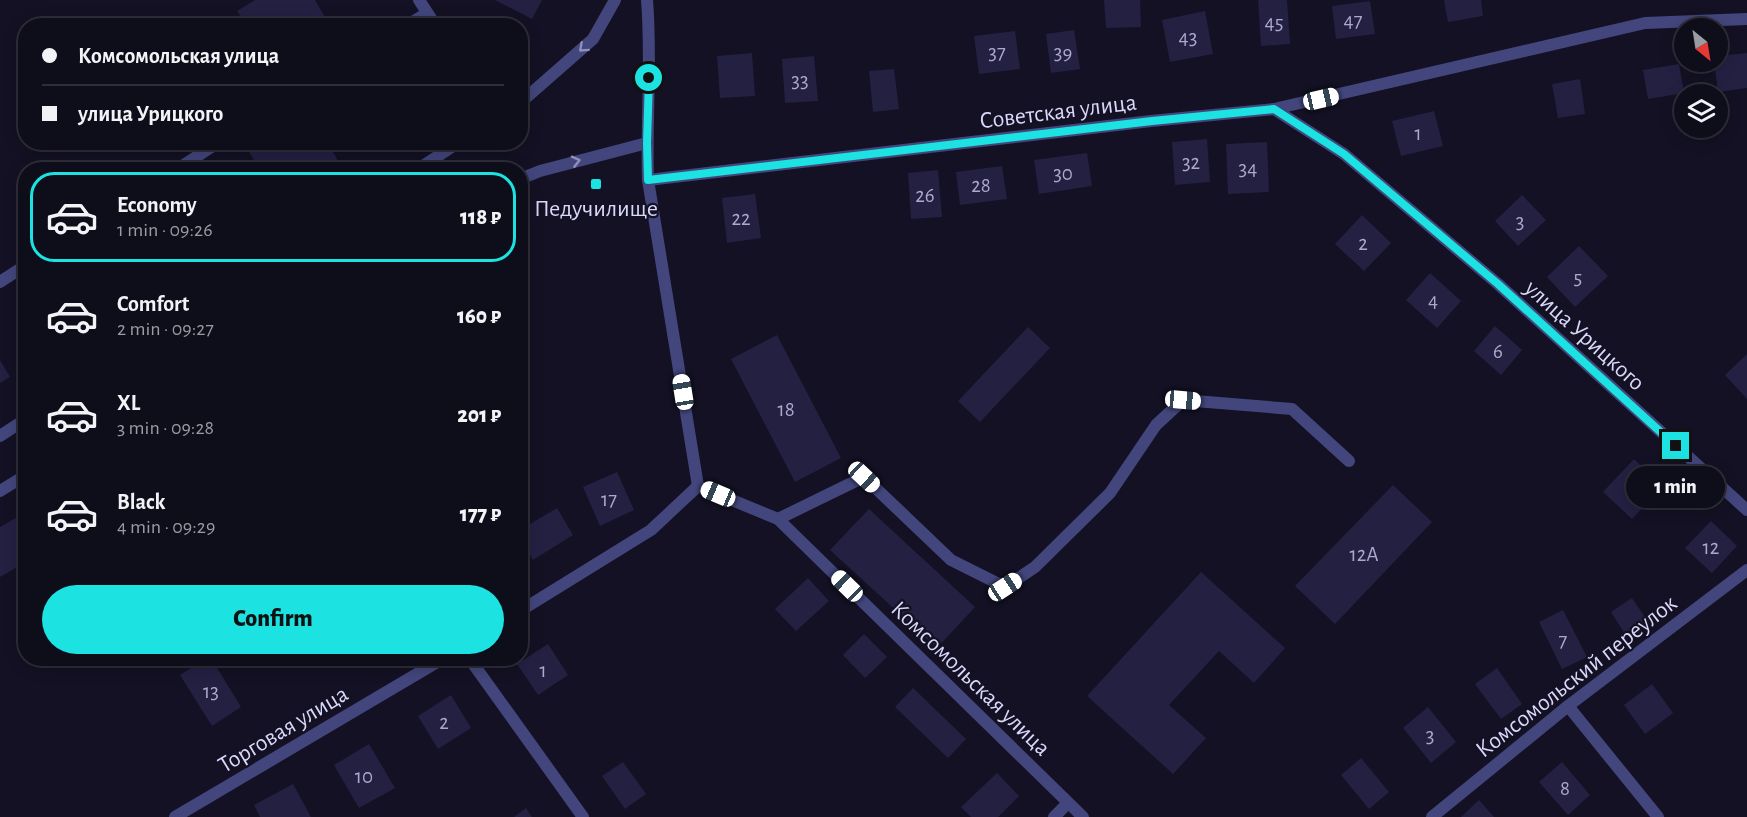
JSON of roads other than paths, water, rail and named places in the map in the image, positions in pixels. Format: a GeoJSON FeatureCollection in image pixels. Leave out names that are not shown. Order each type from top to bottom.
{"type":"FeatureCollection","features":[{"type":"Feature","properties":{"kind":"street"},"geometry":{"type":"LineString","coordinates":[[419,0],[430,18]]}},
{"type":"Feature","properties":{"kind":"street"},"geometry":{"type":"LineString","coordinates":[[528,96],[593,39],[615,0]]}},
{"type":"Feature","properties":{"kind":"street"},"geometry":{"type":"LineString","coordinates":[[528,606],[651,530],[698,486],[648,180],[650,34],[647,0]]}},
{"type":"Feature","properties":{"kind":"street"},"geometry":{"type":"LineString","coordinates":[[419,18],[427,13]]}},
{"type":"Feature","properties":{"kind":"street","name":"Советская улица"},"geometry":{"type":"LineString","coordinates":[[648,180],[1152,121],[1274,109],[1645,23],[1747,19]]}},
{"type":"Feature","properties":{"kind":"street","name":"улица Урицкого"},"geometry":{"type":"LineString","coordinates":[[1274,109],[1344,154],[1480,269],[1747,510]]}},
{"type":"Feature","properties":{"kind":"street"},"geometry":{"type":"LineString","coordinates":[[528,175],[647,143]]}},
{"type":"Feature","properties":{"kind":"street"},"geometry":{"type":"LineString","coordinates":[[188,162],[207,150]]}},
{"type":"Feature","properties":{"kind":"street"},"geometry":{"type":"LineString","coordinates":[[429,162],[447,150]]}},
{"type":"Feature","properties":{"kind":"street"},"geometry":{"type":"LineString","coordinates":[[0,282],[18,270]]}},
{"type":"Feature","properties":{"kind":"street"},"geometry":{"type":"LineString","coordinates":[[778,519],[864,477],[951,560],[1005,587],[1035,567],[1110,493],[1156,425],[1183,400],[1292,409],[1349,461]]}},
{"type":"Feature","properties":{"kind":"street"},"geometry":{"type":"LineString","coordinates":[[0,436],[18,424]]}},
{"type":"Feature","properties":{"kind":"street"},"geometry":{"type":"LineString","coordinates":[[0,491],[18,480]]}},
{"type":"Feature","properties":{"kind":"street","name":"Комсомольская улица"},"geometry":{"type":"LineString","coordinates":[[698,486],[778,519],[1083,817]]}},
{"type":"Feature","properties":{"kind":"street","name":"Комсомольский переулок"},"geometry":{"type":"LineString","coordinates":[[1432,817],[1568,706],[1747,570]]}},
{"type":"Feature","properties":{"kind":"street","name":"Торговая улица"},"geometry":{"type":"LineString","coordinates":[[175,817],[430,666]]}},
{"type":"Feature","properties":{"kind":"street"},"geometry":{"type":"LineString","coordinates":[[475,666],[583,817]]}},
{"type":"Feature","properties":{"kind":"street"},"geometry":{"type":"LineString","coordinates":[[1568,706],[1658,817]]}},
{"type":"Feature","properties":{"kind":"street"},"geometry":{"type":"LineString","coordinates":[[1054,817],[1068,803]]}},
{"type":"Feature","properties":{"kind":"place","name":"Педучилище"},"geometry":{"type":"Point","coordinates":[596,184]}}]}
